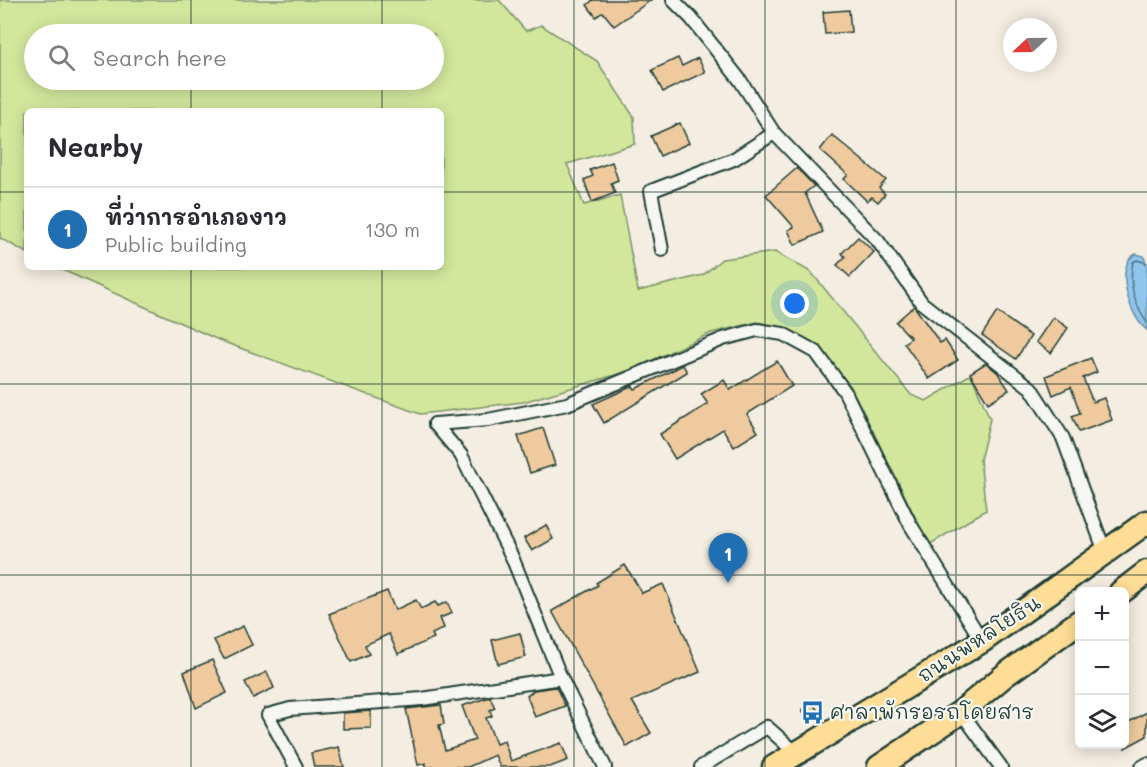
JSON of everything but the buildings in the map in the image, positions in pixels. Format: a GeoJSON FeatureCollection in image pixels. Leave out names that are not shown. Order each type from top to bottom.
{"type":"FeatureCollection","features":[{"type":"Feature","properties":{"kind":"highway","name":"ถนนพหลโยธิน"},"geometry":{"type":"LineString","coordinates":[[774,767],[982,641],[1147,522]]}},
{"type":"Feature","properties":{"kind":"highway"},"geometry":{"type":"LineString","coordinates":[[1126,587],[1147,572]]}},
{"type":"Feature","properties":{"kind":"highway","name":"ถนนพหลโยธิน"},"geometry":{"type":"LineString","coordinates":[[879,767],[961,712],[1005,675],[1075,625]]}},
{"type":"Feature","properties":{"kind":"street"},"geometry":{"type":"LineString","coordinates":[[673,0],[691,18],[740,80],[774,133],[878,241],[922,303],[1031,388],[1063,438],[1105,552]]}},
{"type":"Feature","properties":{"kind":"street"},"geometry":{"type":"LineString","coordinates":[[662,250],[651,191],[735,159],[774,133]]}},
{"type":"Feature","properties":{"kind":"street"},"geometry":{"type":"LineString","coordinates":[[608,766],[561,678],[512,557],[461,455],[435,424],[488,420],[567,404],[723,339],[757,330],[783,334],[816,352],[845,392],[910,524],[982,641]]}},
{"type":"Feature","properties":{"kind":"street"},"geometry":{"type":"LineString","coordinates":[[296,767],[268,715],[290,709],[422,699],[561,678]]}},
{"type":"Feature","properties":{"kind":"street"},"geometry":{"type":"LineString","coordinates":[[961,712],[1001,767]]}},
{"type":"Feature","properties":{"kind":"street"},"geometry":{"type":"LineString","coordinates":[[701,767],[767,727],[796,753]]}},
{"type":"Feature","properties":{"kind":"street"},"geometry":{"type":"LineString","coordinates":[[1142,767],[1147,764]]}},
{"type":"Feature","properties":{"kind":"green space"},"geometry":{"type":"Polygon","coordinates":[[[0,0],[499,0],[526,31],[541,25],[597,61],[634,117],[635,144],[567,164],[584,205],[620,195],[638,291],[703,275],[722,259],[775,252],[811,272],[911,395],[926,401],[971,374],[990,419],[980,460],[986,510],[929,545],[851,387],[819,348],[785,328],[757,322],[711,333],[629,371],[523,402],[420,414],[221,341],[63,270],[444,270],[444,108],[24,108],[24,251],[0,238],[0,0]]]}},
{"type":"Feature","properties":{"kind":"water"},"geometry":{"type":"Polygon","coordinates":[[[1136,254],[1144,256],[1147,266],[1147,330],[1135,315],[1126,292],[1126,269],[1129,260],[1136,254]]]}},
{"type":"Feature","properties":{"kind":"place","name":"ที่ว่าการอำเภองาว"},"geometry":{"type":"Point","coordinates":[728,583]}},
{"type":"Feature","properties":{"kind":"place","name":"ศาลาพักรอรถโดยสาร"},"geometry":{"type":"Point","coordinates":[812,712]}}]}
